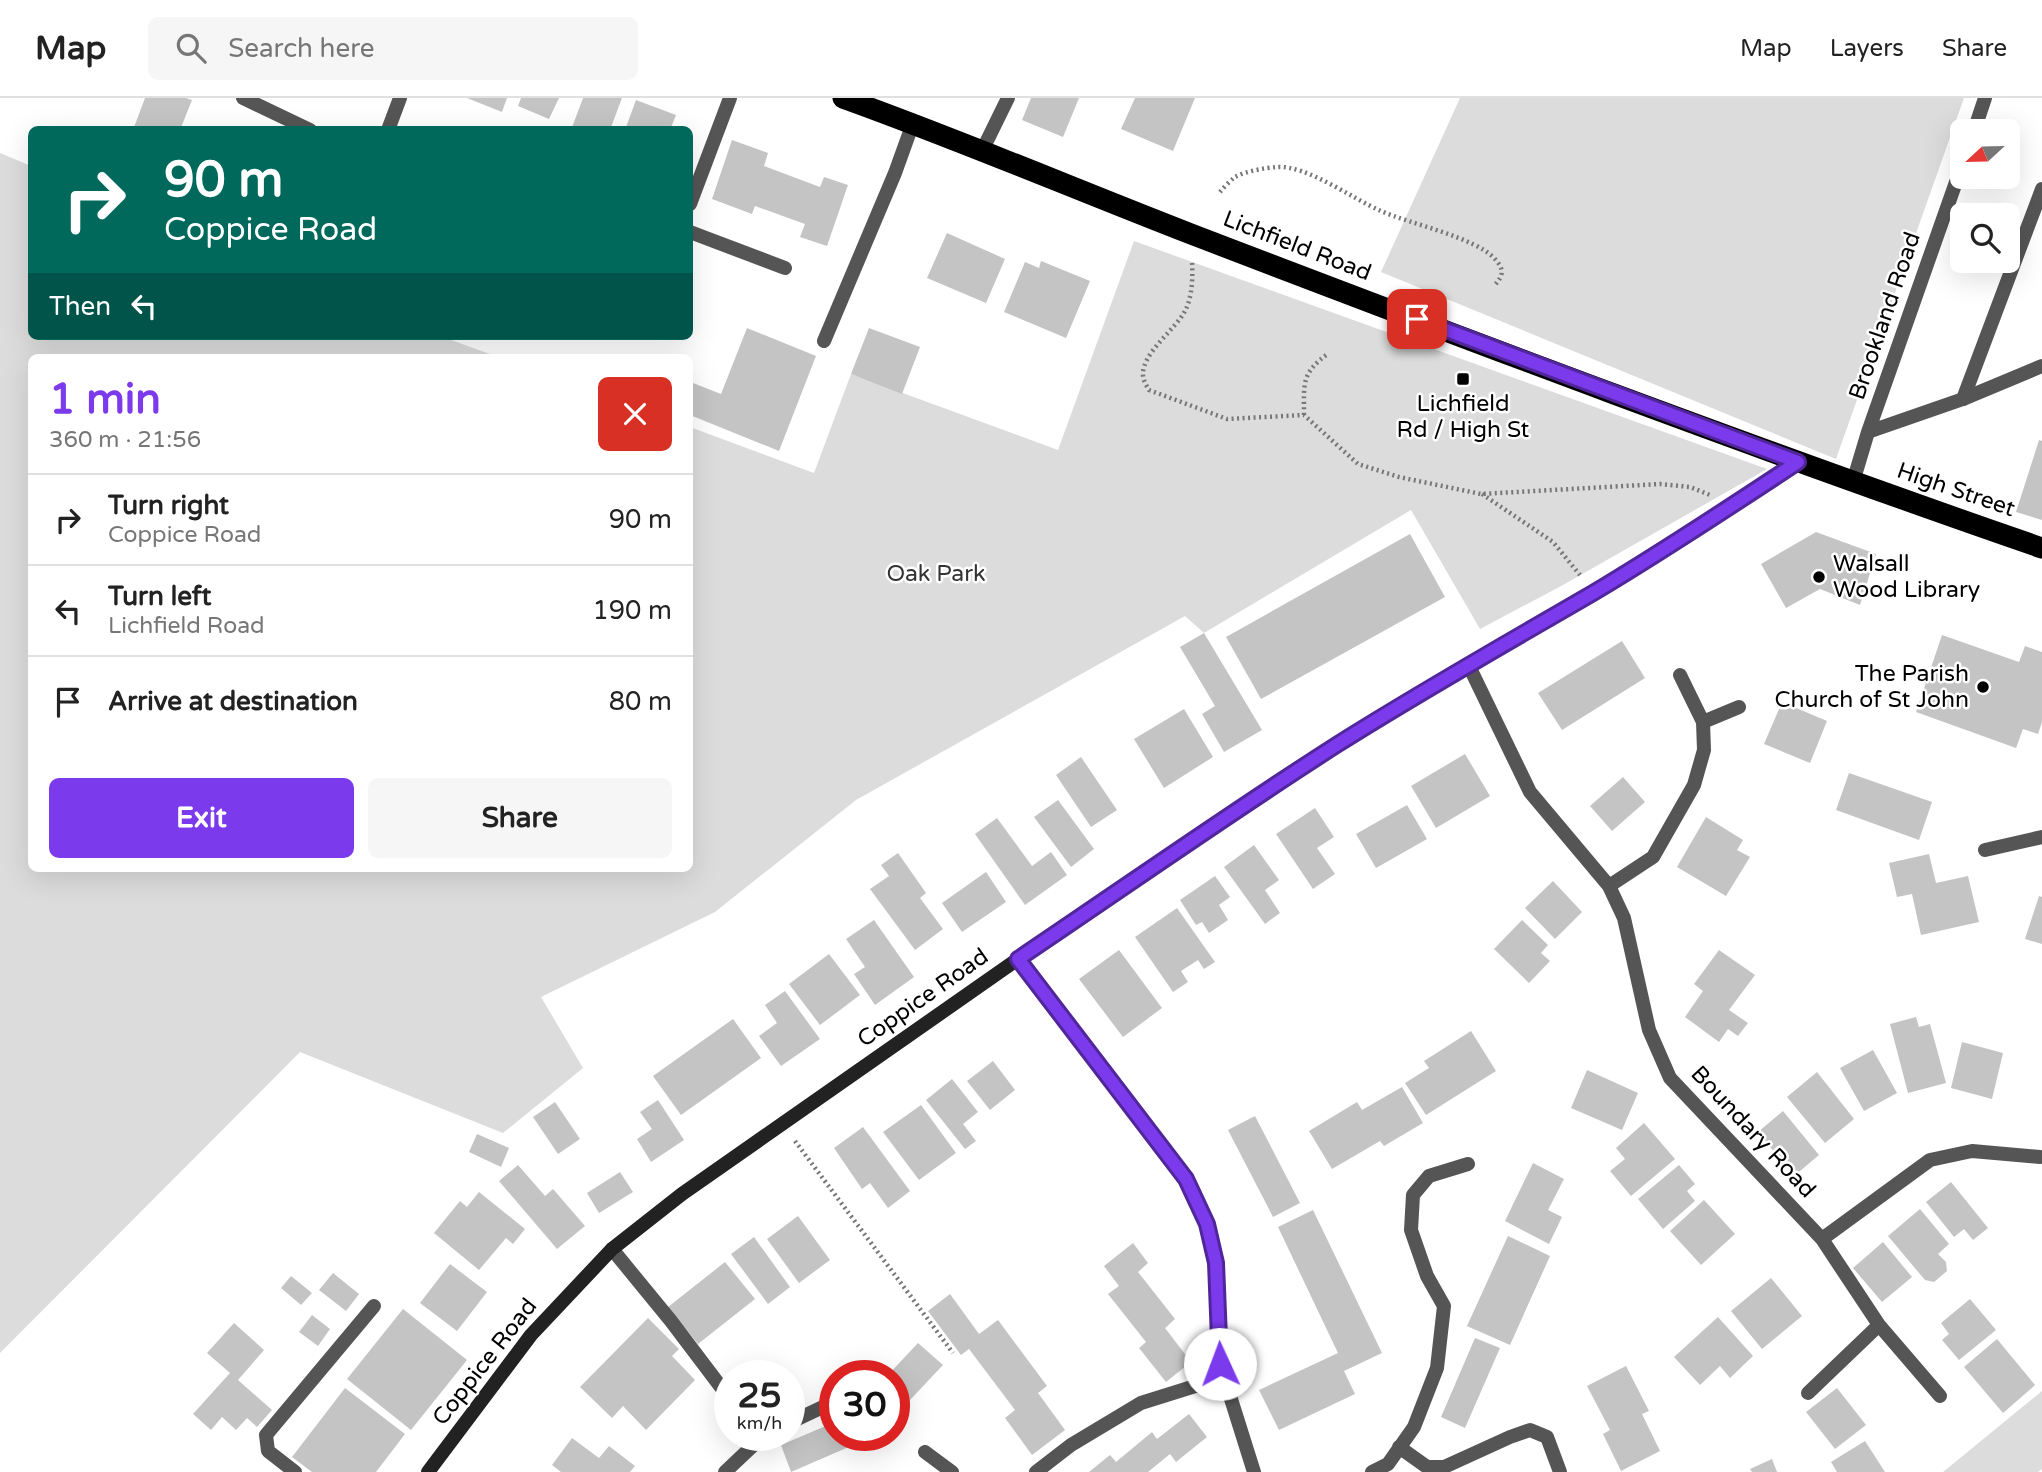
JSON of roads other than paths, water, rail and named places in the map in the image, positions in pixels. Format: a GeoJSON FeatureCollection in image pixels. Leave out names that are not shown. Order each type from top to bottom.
{"type":"FeatureCollection","features":[{"type":"Feature","properties":{"kind":"highway","name":"Lichfield Road"},"geometry":{"type":"LineString","coordinates":[[843,98],[913,123],[1189,233],[1853,482]]}},
{"type":"Feature","properties":{"kind":"highway","name":"High Street"},"geometry":{"type":"LineString","coordinates":[[1853,482],[2042,548]]}},
{"type":"Feature","properties":{"kind":"main road","name":"Coppice Road"},"geometry":{"type":"LineString","coordinates":[[428,1472],[531,1335],[612,1249],[682,1194],[1183,846],[1337,745],[1468,664],[1594,592],[1798,462]]}},
{"type":"Feature","properties":{"kind":"street"},"geometry":{"type":"LineString","coordinates":[[243,98],[302,126]]}},
{"type":"Feature","properties":{"kind":"street"},"geometry":{"type":"LineString","coordinates":[[390,126],[400,98]]}},
{"type":"Feature","properties":{"kind":"street"},"geometry":{"type":"LineString","coordinates":[[693,196],[730,98]]}},
{"type":"Feature","properties":{"kind":"street"},"geometry":{"type":"LineString","coordinates":[[982,151],[1008,98]]}},
{"type":"Feature","properties":{"kind":"street"},"geometry":{"type":"LineString","coordinates":[[1977,119],[1985,98]]}},
{"type":"Feature","properties":{"kind":"street"},"geometry":{"type":"LineString","coordinates":[[824,341],[895,173],[913,123]]}},
{"type":"Feature","properties":{"kind":"street","name":"Brookland Road"},"geometry":{"type":"LineString","coordinates":[[1853,482],[1954,189]]}},
{"type":"Feature","properties":{"kind":"street"},"geometry":{"type":"LineString","coordinates":[[1963,399],[2042,189]]}},
{"type":"Feature","properties":{"kind":"street"},"geometry":{"type":"LineString","coordinates":[[693,233],[785,268]]}},
{"type":"Feature","properties":{"kind":"street"},"geometry":{"type":"LineString","coordinates":[[1868,432],[1963,399],[2042,366]]}},
{"type":"Feature","properties":{"kind":"street","name":"Boundary Road"},"geometry":{"type":"LineString","coordinates":[[1468,664],[1530,792],[1609,886],[1625,918],[1649,1030],[1670,1078],[1822,1239],[1879,1325],[1940,1396]]}},
{"type":"Feature","properties":{"kind":"street"},"geometry":{"type":"LineString","coordinates":[[1609,886],[1653,857],[1694,785],[1704,750],[1703,722],[1680,675]]}},
{"type":"Feature","properties":{"kind":"street"},"geometry":{"type":"LineString","coordinates":[[1703,722],[1739,707]]}},
{"type":"Feature","properties":{"kind":"street"},"geometry":{"type":"LineString","coordinates":[[1985,850],[2042,837]]}},
{"type":"Feature","properties":{"kind":"street"},"geometry":{"type":"LineString","coordinates":[[1018,959],[1186,1179],[1207,1224],[1216,1263],[1220,1364],[1254,1472]]}},
{"type":"Feature","properties":{"kind":"street"},"geometry":{"type":"LineString","coordinates":[[1822,1239],[1930,1160],[1972,1151],[2041,1156]]}},
{"type":"Feature","properties":{"kind":"street"},"geometry":{"type":"LineString","coordinates":[[1372,1472],[1388,1464],[1414,1427],[1437,1368],[1444,1306],[1427,1276],[1411,1230],[1413,1195],[1429,1176],[1468,1164]]}},
{"type":"Feature","properties":{"kind":"street"},"geometry":{"type":"LineString","coordinates":[[612,1249],[714,1378]]}},
{"type":"Feature","properties":{"kind":"street"},"geometry":{"type":"LineString","coordinates":[[295,1472],[268,1451],[266,1435],[374,1306]]}},
{"type":"Feature","properties":{"kind":"street"},"geometry":{"type":"LineString","coordinates":[[1808,1393],[1879,1325]]}},
{"type":"Feature","properties":{"kind":"street"},"geometry":{"type":"LineString","coordinates":[[1036,1472],[1071,1445],[1141,1403],[1224,1377]]}},
{"type":"Feature","properties":{"kind":"street"},"geometry":{"type":"LineString","coordinates":[[1399,1447],[1427,1467],[1444,1467],[1530,1430],[1547,1437],[1560,1472]]}},
{"type":"Feature","properties":{"kind":"street"},"geometry":{"type":"LineString","coordinates":[[725,1472],[745,1451]]}},
{"type":"Feature","properties":{"kind":"street"},"geometry":{"type":"LineString","coordinates":[[925,1452],[952,1472]]}},
{"type":"Feature","properties":{"kind":"place","name":"Lichfield Rd / High St"},"geometry":{"type":"Point","coordinates":[1463,379]}},
{"type":"Feature","properties":{"kind":"place","name":"Walsall Wood Library"},"geometry":{"type":"Point","coordinates":[1819,577]}},
{"type":"Feature","properties":{"kind":"place","name":"The Parish Church of St John"},"geometry":{"type":"Point","coordinates":[1983,687]}},
{"type":"Feature","properties":{"kind":"park label","name":"Oak Park"},"geometry":{"type":"Point","coordinates":[936,574]}}]}
